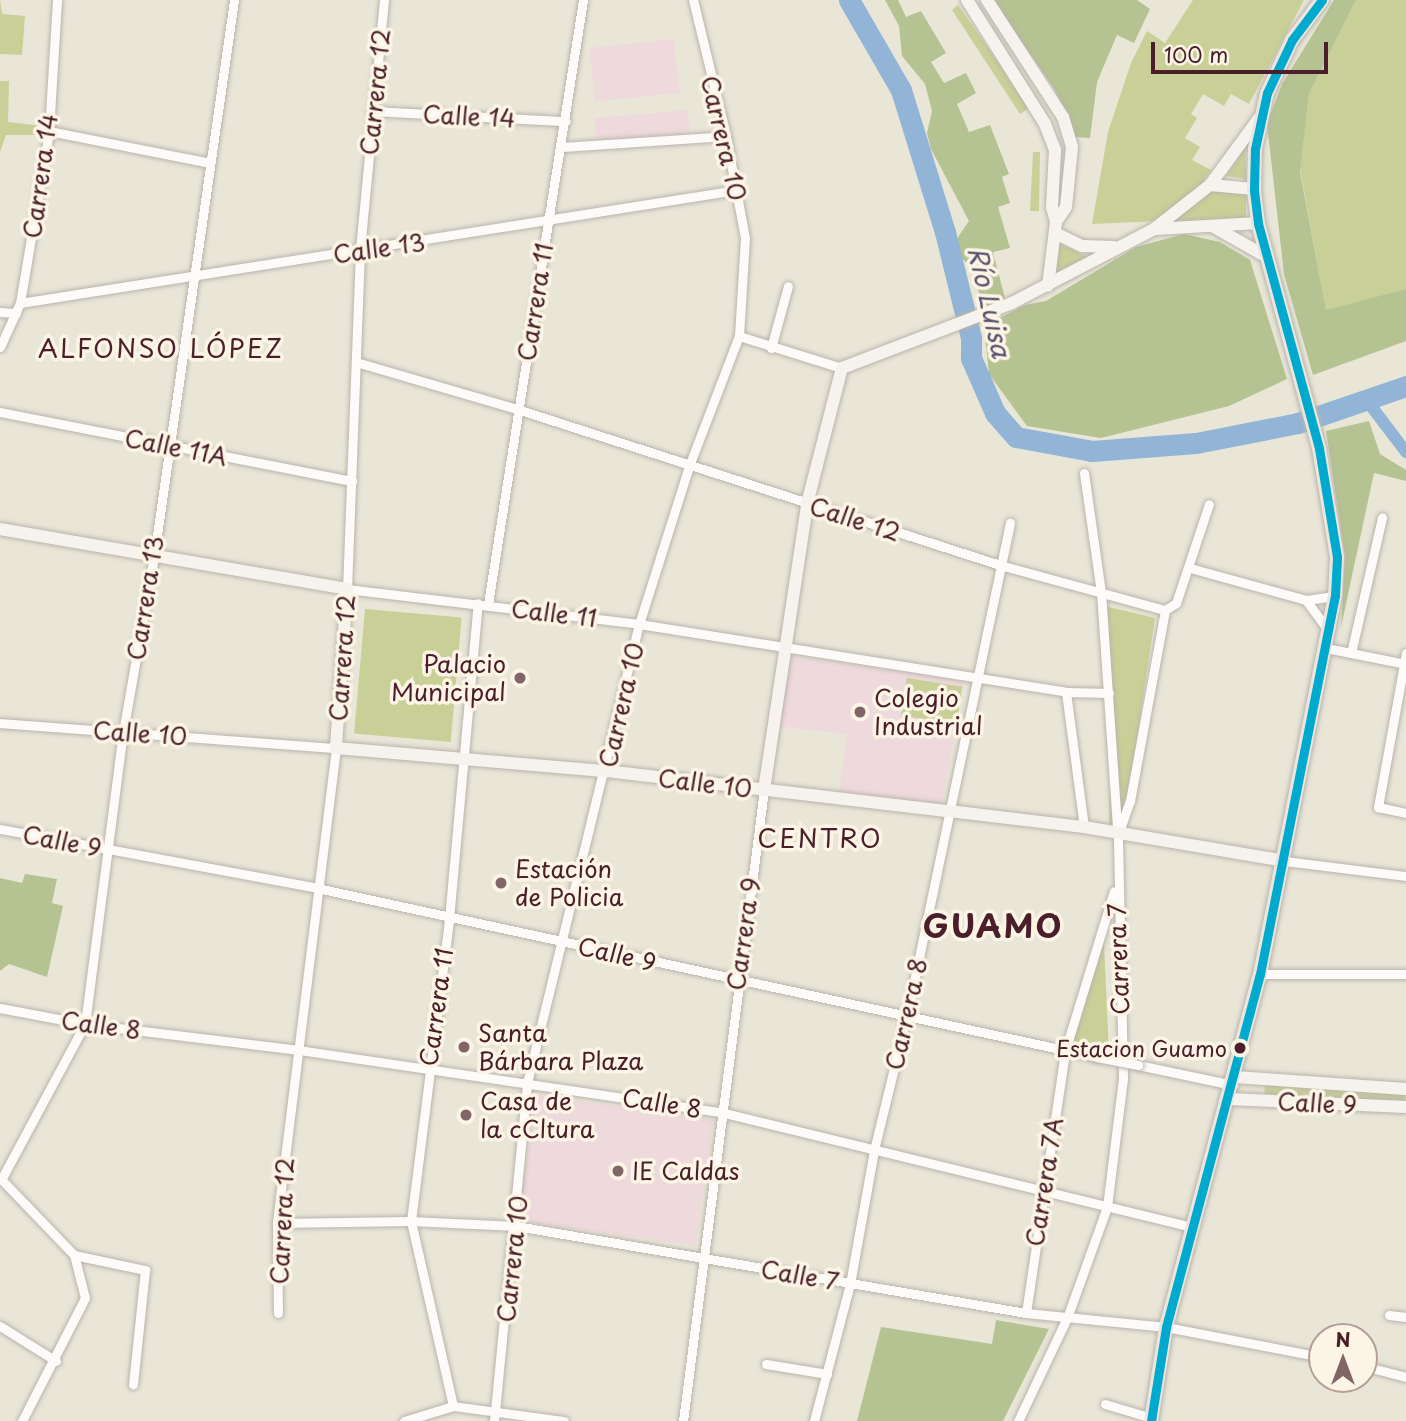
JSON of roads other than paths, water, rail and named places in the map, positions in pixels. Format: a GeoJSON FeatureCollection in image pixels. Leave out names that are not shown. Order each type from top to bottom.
{"type":"FeatureCollection","features":[{"type":"Feature","properties":{"kind":"main road"},"geometry":{"type":"LineString","coordinates":[[1152,1420],[1166,1327],[1260,974],[1285,861],[1335,596],[1337,557],[1319,448],[1258,223],[1254,189],[1260,117],[1280,63],[1322,0]]}},
{"type":"Feature","properties":{"kind":"street","name":"Carrera 14"},"geometry":{"type":"LineString","coordinates":[[0,347],[20,303],[49,131],[57,0]]}},
{"type":"Feature","properties":{"kind":"street","name":"Carrera 13"},"geometry":{"type":"LineString","coordinates":[[1,1178],[85,1024],[123,732],[153,556],[234,0]]}},
{"type":"Feature","properties":{"kind":"street","name":"Carrera 12"},"geometry":{"type":"LineString","coordinates":[[278,1313],[276,1223],[336,748],[347,589],[360,251],[384,0]]}},
{"type":"Feature","properties":{"kind":"street","name":"Carrera 11"},"geometry":{"type":"LineString","coordinates":[[453,1406],[411,1221],[427,1071],[449,919],[483,604],[562,147],[583,0]]}},
{"type":"Feature","properties":{"kind":"street","name":"Carrera 10"},"geometry":{"type":"LineString","coordinates":[[495,1416],[516,1226],[527,1083],[560,940],[606,771],[639,624],[689,466],[739,336],[745,238],[726,136],[693,0]]}},
{"type":"Feature","properties":{"kind":"street"},"geometry":{"type":"LineString","coordinates":[[967,0],[1045,124],[1055,150],[1052,207],[1055,228],[1048,286]]}},
{"type":"Feature","properties":{"kind":"street"},"geometry":{"type":"LineString","coordinates":[[988,0],[1068,131],[1072,147],[1066,207],[1055,228]]}},
{"type":"Feature","properties":{"kind":"street","name":"Calle 14"},"geometry":{"type":"LineString","coordinates":[[372,111],[566,121]]}},
{"type":"Feature","properties":{"kind":"street"},"geometry":{"type":"LineString","coordinates":[[739,336],[842,368],[1012,303],[1154,229],[1210,185],[1260,117]]}},
{"type":"Feature","properties":{"kind":"street"},"geometry":{"type":"LineString","coordinates":[[49,131],[210,163]]}},
{"type":"Feature","properties":{"kind":"street"},"geometry":{"type":"LineString","coordinates":[[562,147],[726,136]]}},
{"type":"Feature","properties":{"kind":"street"},"geometry":{"type":"LineString","coordinates":[[1210,185],[1254,189]]}},
{"type":"Feature","properties":{"kind":"street","name":"Calle 13"},"geometry":{"type":"LineString","coordinates":[[20,303],[547,223],[737,190]]}},
{"type":"Feature","properties":{"kind":"street"},"geometry":{"type":"LineString","coordinates":[[1154,229],[1258,223]]}},
{"type":"Feature","properties":{"kind":"street"},"geometry":{"type":"LineString","coordinates":[[1214,227],[1268,257]]}},
{"type":"Feature","properties":{"kind":"street"},"geometry":{"type":"LineString","coordinates":[[1055,228],[1082,246],[1120,246]]}},
{"type":"Feature","properties":{"kind":"street"},"geometry":{"type":"LineString","coordinates":[[771,348],[788,286]]}},
{"type":"Feature","properties":{"kind":"street"},"geometry":{"type":"LineString","coordinates":[[0,312],[16,313]]}},
{"type":"Feature","properties":{"kind":"street","name":"Calle 12"},"geometry":{"type":"LineString","coordinates":[[356,362],[517,409],[1000,565],[1165,610]]}},
{"type":"Feature","properties":{"kind":"street","name":"Carrera 9"},"geometry":{"type":"LineString","coordinates":[[683,1421],[736,982],[783,647],[807,504],[842,368]]}},
{"type":"Feature","properties":{"kind":"street","name":"Calle 11A"},"geometry":{"type":"LineString","coordinates":[[0,412],[352,481]]}},
{"type":"Feature","properties":{"kind":"street"},"geometry":{"type":"LineString","coordinates":[[1084,473],[1101,592],[1118,835]]}},
{"type":"Feature","properties":{"kind":"street"},"geometry":{"type":"LineString","coordinates":[[1165,610],[1176,603],[1190,568],[1209,504]]}},
{"type":"Feature","properties":{"kind":"street"},"geometry":{"type":"LineString","coordinates":[[1350,653],[1382,518]]}},
{"type":"Feature","properties":{"kind":"street","name":"Carrera 8"},"geometry":{"type":"LineString","coordinates":[[814,1421],[850,1284],[874,1150],[907,1015],[1010,523]]}},
{"type":"Feature","properties":{"kind":"street","name":"Calle 11"},"geometry":{"type":"LineString","coordinates":[[0,528],[347,589],[639,624],[978,675],[1066,692],[1109,693]]}},
{"type":"Feature","properties":{"kind":"street"},"geometry":{"type":"LineString","coordinates":[[1190,568],[1306,600],[1335,596]]}},
{"type":"Feature","properties":{"kind":"street"},"geometry":{"type":"LineString","coordinates":[[1306,600],[1329,631]]}},
{"type":"Feature","properties":{"kind":"street","name":"Carrera 7"},"geometry":{"type":"LineString","coordinates":[[1018,1421],[1067,1318],[1107,1207],[1123,1079],[1116,883],[1118,835],[1130,801],[1165,610]]}},
{"type":"Feature","properties":{"kind":"street"},"geometry":{"type":"LineString","coordinates":[[1326,648],[1405,664]]}},
{"type":"Feature","properties":{"kind":"street"},"geometry":{"type":"LineString","coordinates":[[1406,653],[1378,807],[1406,813]]}},
{"type":"Feature","properties":{"kind":"street"},"geometry":{"type":"LineString","coordinates":[[1066,692],[1084,827]]}},
{"type":"Feature","properties":{"kind":"street","name":"Calle 10"},"geometry":{"type":"LineString","coordinates":[[0,723],[465,757],[606,771],[1084,827],[1118,835],[1285,861],[1406,876]]}},
{"type":"Feature","properties":{"kind":"street","name":"Calle 9"},"geometry":{"type":"LineString","coordinates":[[0,829],[317,888],[449,919],[560,940],[736,982],[907,1015],[1232,1087],[1406,1107]]}},
{"type":"Feature","properties":{"kind":"street","name":"Carrera 7A"},"geometry":{"type":"LineString","coordinates":[[1026,1313],[1041,1190],[1065,1051],[1116,883]]}},
{"type":"Feature","properties":{"kind":"street"},"geometry":{"type":"LineString","coordinates":[[1260,974],[1406,974]]}},
{"type":"Feature","properties":{"kind":"street","name":"Calle 8"},"geometry":{"type":"LineString","coordinates":[[0,1008],[85,1024],[299,1050],[427,1071],[720,1112],[1191,1227]]}},
{"type":"Feature","properties":{"kind":"street","name":"Calle 9"},"geometry":{"type":"LineString","coordinates":[[1232,1087],[1406,1089]]}},
{"type":"Feature","properties":{"kind":"street"},"geometry":{"type":"LineString","coordinates":[[1,1178],[27,1211],[74,1255],[145,1270],[133,1384]]}},
{"type":"Feature","properties":{"kind":"street","name":"Calle 7"},"geometry":{"type":"LineString","coordinates":[[276,1223],[411,1221],[516,1226],[1026,1313],[1166,1327],[1308,1354]]}},
{"type":"Feature","properties":{"kind":"street"},"geometry":{"type":"LineString","coordinates":[[22,1421],[56,1361],[85,1298],[74,1255]]}},
{"type":"Feature","properties":{"kind":"street"},"geometry":{"type":"LineString","coordinates":[[1389,1315],[1406,1317]]}},
{"type":"Feature","properties":{"kind":"street"},"geometry":{"type":"LineString","coordinates":[[0,1326],[56,1361]]}},
{"type":"Feature","properties":{"kind":"street"},"geometry":{"type":"LineString","coordinates":[[766,1364],[827,1374]]}},
{"type":"Feature","properties":{"kind":"street"},"geometry":{"type":"LineString","coordinates":[[1378,1370],[1406,1377]]}},
{"type":"Feature","properties":{"kind":"street"},"geometry":{"type":"LineString","coordinates":[[1105,1404],[1152,1420]]}},
{"type":"Feature","properties":{"kind":"street"},"geometry":{"type":"LineString","coordinates":[[404,1421],[453,1406],[495,1416],[565,1421]]}},
{"type":"Feature","properties":{"kind":"waterway","name":"Río Luisa"},"geometry":{"type":"LineString","coordinates":[[849,0],[901,90],[945,232],[971,338],[971,358],[995,413],[1016,437],[1092,451],[1196,443],[1298,423],[1406,386]]}},
{"type":"Feature","properties":{"kind":"waterway"},"geometry":{"type":"LineString","coordinates":[[1368,402],[1406,452]]}},
{"type":"Feature","properties":{"kind":"place","name":"Palacio Municipal"},"geometry":{"type":"Point","coordinates":[520,678]}},
{"type":"Feature","properties":{"kind":"place","name":"Colegio Industrial"},"geometry":{"type":"Point","coordinates":[860,712]}},
{"type":"Feature","properties":{"kind":"place","name":"Estación de Policia"},"geometry":{"type":"Point","coordinates":[501,883]}},
{"type":"Feature","properties":{"kind":"place","name":"Santa Bárbara Plaza"},"geometry":{"type":"Point","coordinates":[464,1047]}},
{"type":"Feature","properties":{"kind":"place","name":"Estacion Guamo"},"geometry":{"type":"Point","coordinates":[1240,1048]}},
{"type":"Feature","properties":{"kind":"place","name":"Casa de la cCltura"},"geometry":{"type":"Point","coordinates":[466,1115]}},
{"type":"Feature","properties":{"kind":"place","name":"IE Caldas"},"geometry":{"type":"Point","coordinates":[618,1171]}},
{"type":"Feature","properties":{"kind":"district","name":"ALFONSO LÓPEZ"},"geometry":{"type":"Point","coordinates":[161,348]}},
{"type":"Feature","properties":{"kind":"district","name":"CENTRO"},"geometry":{"type":"Point","coordinates":[820,838]}},
{"type":"Feature","properties":{"kind":"district","name":"GUAMO"},"geometry":{"type":"Point","coordinates":[993,925]}}]}
